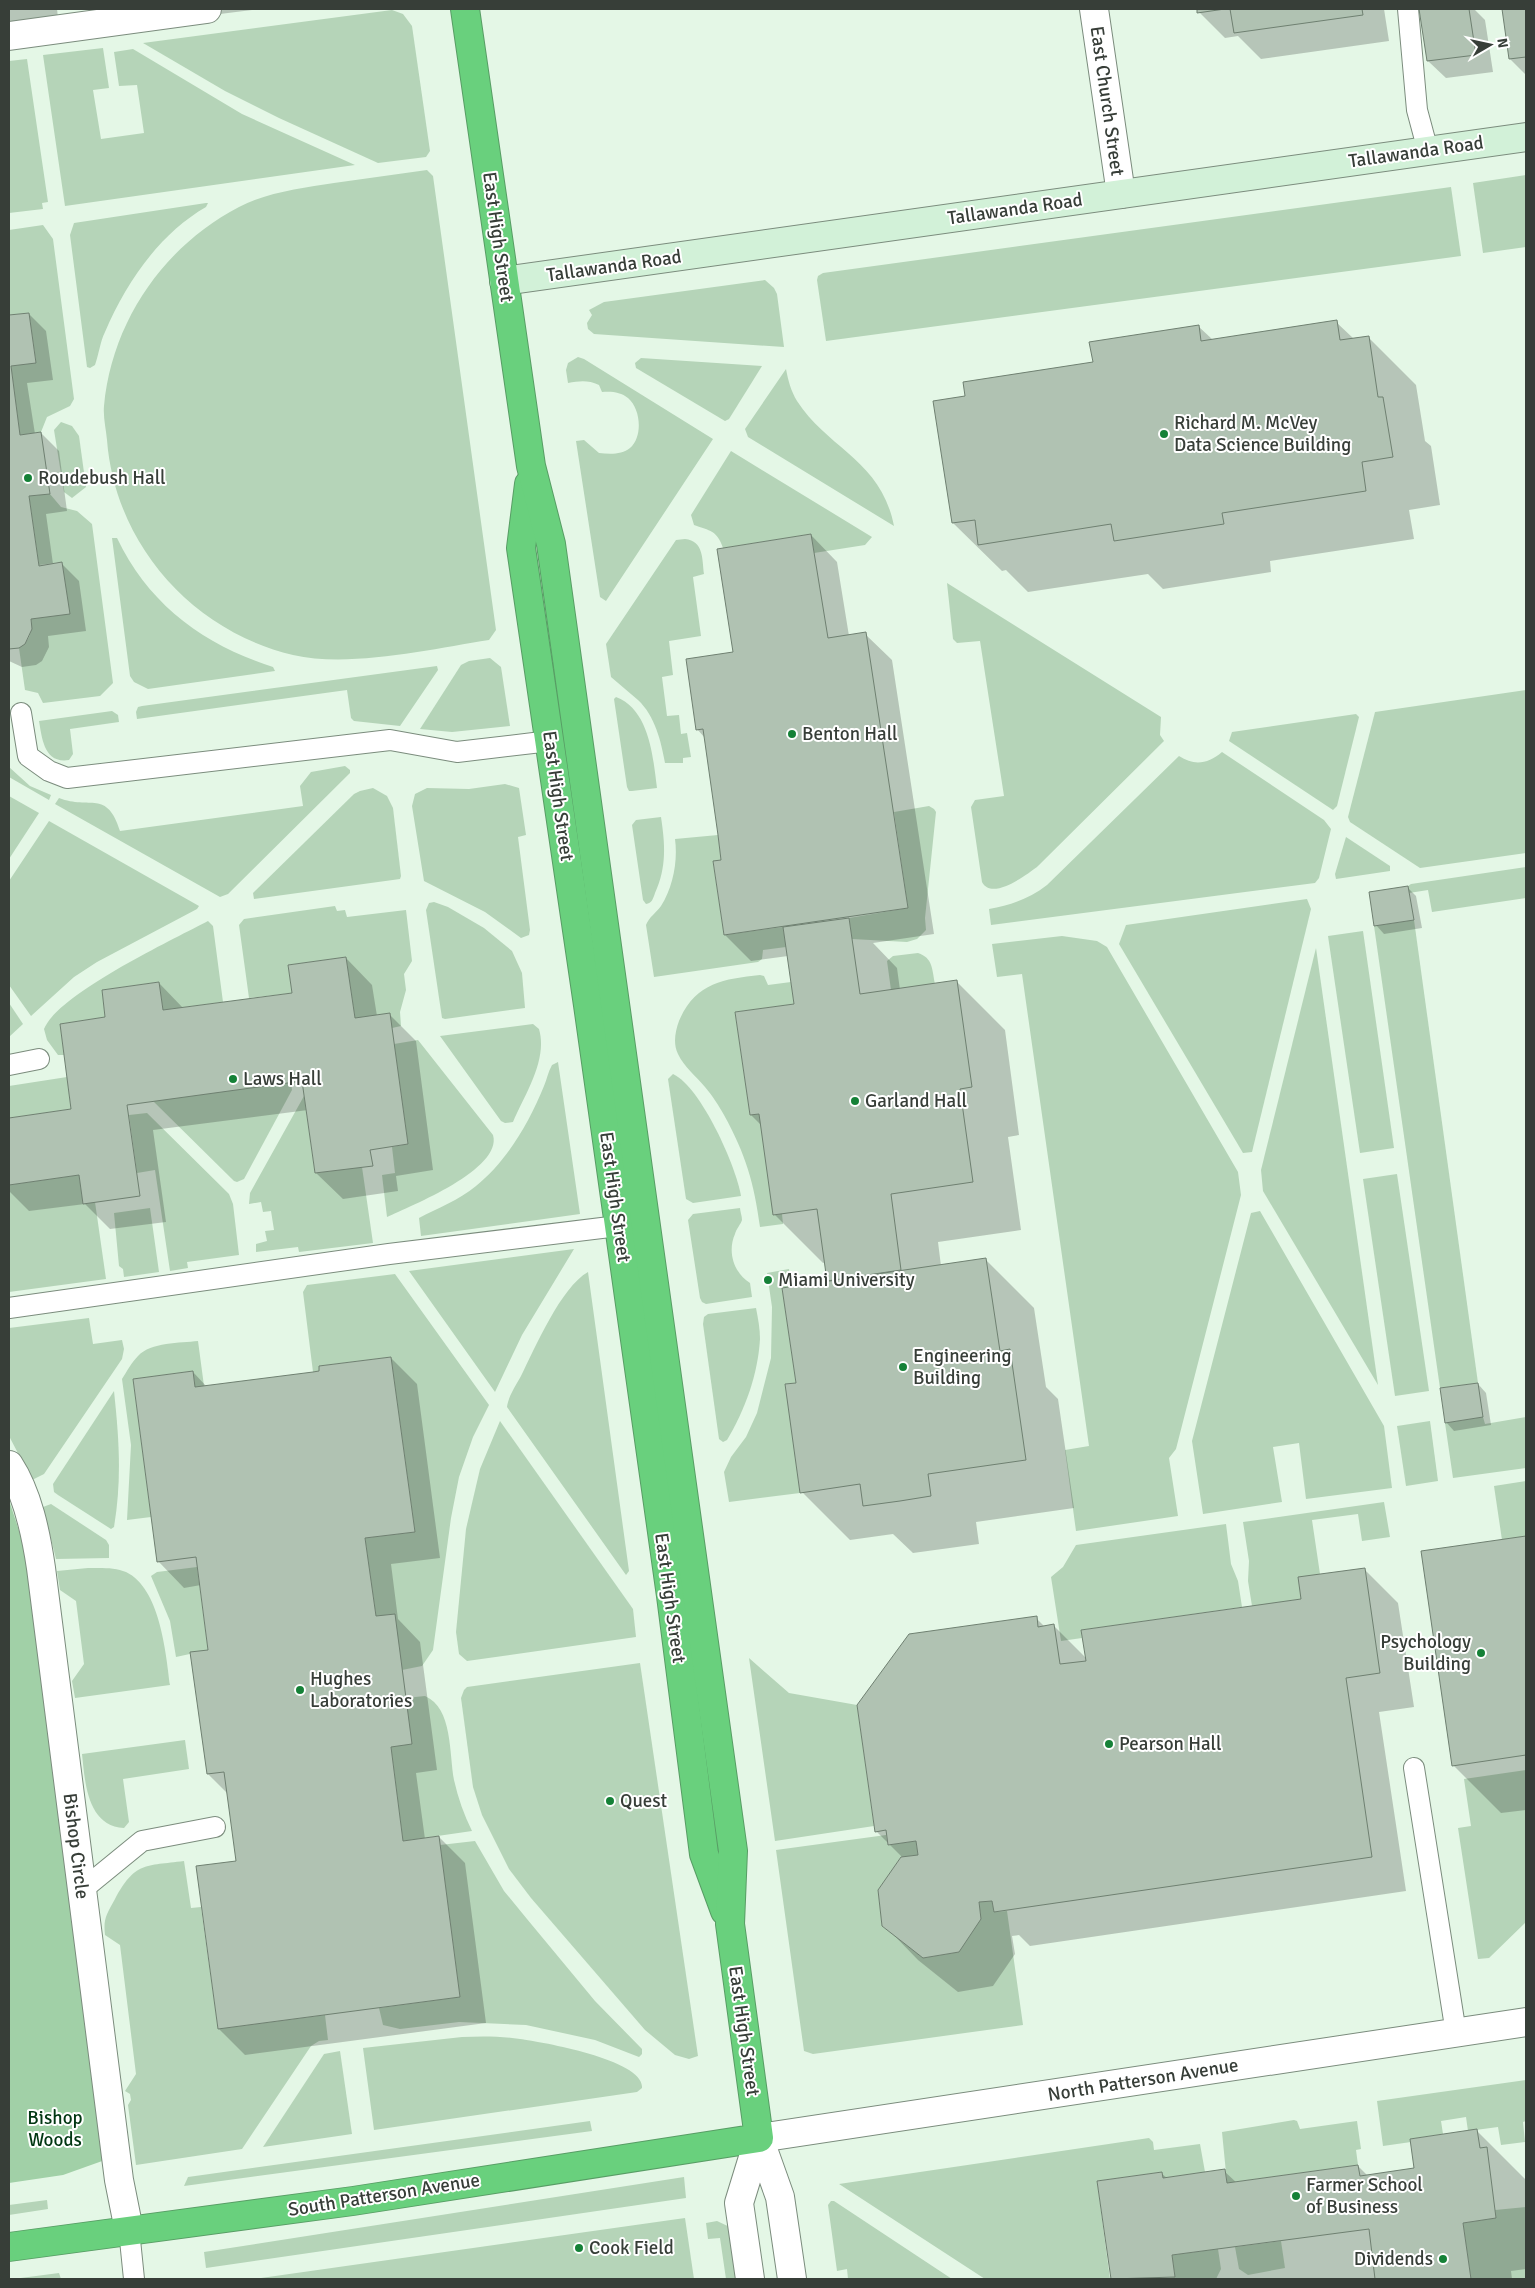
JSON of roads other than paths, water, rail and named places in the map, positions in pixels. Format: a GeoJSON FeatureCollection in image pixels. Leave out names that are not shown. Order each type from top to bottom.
{"type":"FeatureCollection","features":[{"type":"Feature","properties":{"kind":"highway","name":"East High Street"},"geometry":{"type":"LineString","coordinates":[[465,9],[530,466],[551,544],[733,1851],[730,1924],[759,2138]]}},
{"type":"Feature","properties":{"kind":"highway","name":"East High Street"},"geometry":{"type":"LineString","coordinates":[[530,466],[521,548],[671,1596],[704,1854],[730,1924]]}},
{"type":"Feature","properties":{"kind":"highway","name":"South Patterson Avenue"},"geometry":{"type":"LineString","coordinates":[[9,2247],[353,2201],[759,2138]]}},
{"type":"Feature","properties":{"kind":"street"},"geometry":{"type":"LineString","coordinates":[[9,36],[207,9]]}},
{"type":"Feature","properties":{"kind":"street","name":"East Church Street"},"geometry":{"type":"LineString","coordinates":[[1094,9],[1121,194]]}},
{"type":"Feature","properties":{"kind":"street","name":"Tallawanda Road"},"geometry":{"type":"LineString","coordinates":[[504,281],[1526,137]]}},
{"type":"Feature","properties":{"kind":"street","name":"Bishop Circle"},"geometry":{"type":"LineString","coordinates":[[9,1465],[26,1503],[37,1542],[119,2180],[129,2230]]}},
{"type":"Feature","properties":{"kind":"street","name":"North Patterson Avenue"},"geometry":{"type":"LineString","coordinates":[[759,2138],[1526,2022]]}},
{"type":"Feature","properties":{"kind":"street","name":"East High Street"},"geometry":{"type":"LineString","coordinates":[[750,2279],[739,2203],[759,2138]]}},
{"type":"Feature","properties":{"kind":"street","name":"East High Street"},"geometry":{"type":"LineString","coordinates":[[759,2138],[780,2197],[792,2279]]}},
{"type":"Feature","properties":{"kind":"lane"},"geometry":{"type":"LineString","coordinates":[[1408,9],[1417,110],[1428,151]]}},
{"type":"Feature","properties":{"kind":"lane"},"geometry":{"type":"LineString","coordinates":[[20,713],[28,756],[49,770],[67,778],[390,740],[456,752],[550,741]]}},
{"type":"Feature","properties":{"kind":"lane"},"geometry":{"type":"LineString","coordinates":[[9,1065],[39,1060]]}},
{"type":"Feature","properties":{"kind":"lane"},"geometry":{"type":"LineString","coordinates":[[9,1308],[389,1254],[618,1226]]}},
{"type":"Feature","properties":{"kind":"lane"},"geometry":{"type":"LineString","coordinates":[[1414,1768],[1456,2033]]}},
{"type":"Feature","properties":{"kind":"lane"},"geometry":{"type":"LineString","coordinates":[[82,1890],[142,1841],[215,1827]]}},
{"type":"Feature","properties":{"kind":"lane"},"geometry":{"type":"LineString","coordinates":[[129,2230],[134,2279]]}},
{"type":"Feature","properties":{"kind":"place","name":"Richard M. McVey Data Science Building"},"geometry":{"type":"Point","coordinates":[1164,434]}},
{"type":"Feature","properties":{"kind":"place","name":"Roudebush Hall"},"geometry":{"type":"Point","coordinates":[28,478]}},
{"type":"Feature","properties":{"kind":"place","name":"Benton Hall"},"geometry":{"type":"Point","coordinates":[792,734]}},
{"type":"Feature","properties":{"kind":"place","name":"Laws Hall"},"geometry":{"type":"Point","coordinates":[233,1079]}},
{"type":"Feature","properties":{"kind":"place","name":"Garland Hall"},"geometry":{"type":"Point","coordinates":[855,1101]}},
{"type":"Feature","properties":{"kind":"place","name":"Miami University"},"geometry":{"type":"Point","coordinates":[768,1280]}},
{"type":"Feature","properties":{"kind":"place","name":"Engineering Building"},"geometry":{"type":"Point","coordinates":[903,1367]}},
{"type":"Feature","properties":{"kind":"place","name":"Psychology Building"},"geometry":{"type":"Point","coordinates":[1481,1653]}},
{"type":"Feature","properties":{"kind":"place","name":"Hughes Laboratories"},"geometry":{"type":"Point","coordinates":[300,1690]}},
{"type":"Feature","properties":{"kind":"place","name":"Pearson Hall"},"geometry":{"type":"Point","coordinates":[1109,1744]}},
{"type":"Feature","properties":{"kind":"place","name":"Quest"},"geometry":{"type":"Point","coordinates":[610,1801]}},
{"type":"Feature","properties":{"kind":"place","name":"Farmer School of Business"},"geometry":{"type":"Point","coordinates":[1296,2196]}},
{"type":"Feature","properties":{"kind":"place","name":"Cook Field"},"geometry":{"type":"Point","coordinates":[579,2248]}},
{"type":"Feature","properties":{"kind":"place","name":"Dividends"},"geometry":{"type":"Point","coordinates":[1443,2259]}},
{"type":"Feature","properties":{"kind":"park label","name":"Bishop Woods"},"geometry":{"type":"Point","coordinates":[55,2129]}}]}
